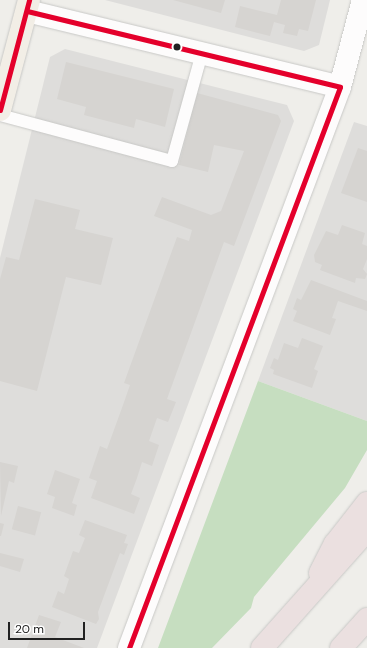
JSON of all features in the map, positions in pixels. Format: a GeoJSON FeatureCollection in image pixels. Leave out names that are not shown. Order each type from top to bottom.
{"type":"FeatureCollection","features":[{"type":"Feature","properties":{"kind":"highway"},"geometry":{"type":"LineString","coordinates":[[306,602],[335,544],[367,503]]}},
{"type":"Feature","properties":{"kind":"highway"},"geometry":{"type":"LineString","coordinates":[[262,648],[306,602],[367,530]]}},
{"type":"Feature","properties":{"kind":"highway"},"geometry":{"type":"LineString","coordinates":[[341,648],[367,618]]}},
{"type":"Feature","properties":{"kind":"main road"},"geometry":{"type":"LineString","coordinates":[[0,110],[28,5]]}},
{"type":"Feature","properties":{"kind":"street"},"geometry":{"type":"LineString","coordinates":[[129,648],[340,87],[363,0]]}},
{"type":"Feature","properties":{"kind":"street"},"geometry":{"type":"LineString","coordinates":[[28,5],[202,53],[340,87]]}},
{"type":"Feature","properties":{"kind":"lane"},"geometry":{"type":"LineString","coordinates":[[0,115],[172,161],[202,53]]}},
{"type":"Feature","properties":{"kind":"shaded area"},"geometry":{"type":"Polygon","coordinates":[[[105,0],[330,0],[319,45],[304,51],[105,0]]]}},
{"type":"Feature","properties":{"kind":"shaded area"},"geometry":{"type":"Polygon","coordinates":[[[65,49],[287,105],[294,121],[97,648],[0,648],[0,258],[50,57],[65,49]]]}},
{"type":"Feature","properties":{"kind":"shaded area"},"geometry":{"type":"Polygon","coordinates":[[[354,122],[367,126],[367,421],[258,381],[354,122]]]}},
{"type":"Feature","properties":{"kind":"green space"},"geometry":{"type":"Polygon","coordinates":[[[258,381],[367,421],[367,450],[345,488],[254,597],[251,608],[212,648],[158,648],[258,381]]]}},
{"type":"Feature","properties":{"kind":"building"},"geometry":{"type":"Polygon","coordinates":[[[173,0],[225,0],[221,13],[173,0]]]}},
{"type":"Feature","properties":{"kind":"building"},"geometry":{"type":"Polygon","coordinates":[[[281,0],[316,0],[308,31],[299,29],[297,36],[283,33],[285,25],[274,22],[270,36],[235,27],[240,6],[277,15],[281,0]]]}},
{"type":"Feature","properties":{"kind":"building"},"geometry":{"type":"Polygon","coordinates":[[[66,62],[174,89],[165,127],[136,119],[134,128],[84,115],[86,107],[57,99],[66,62]]]}},
{"type":"Feature","properties":{"kind":"building"},"geometry":{"type":"Polygon","coordinates":[[[197,93],[278,115],[281,121],[234,246],[224,242],[167,399],[176,402],[168,422],[157,418],[149,441],[159,445],[152,466],[142,462],[131,494],[140,498],[134,514],[91,498],[97,481],[89,478],[100,446],[107,449],[130,385],[124,383],[177,237],[189,241],[192,230],[154,216],[162,197],[211,215],[221,211],[244,151],[214,145],[208,172],[179,165],[197,93]]]}},
{"type":"Feature","properties":{"kind":"building"},"geometry":{"type":"Polygon","coordinates":[[[358,148],[367,151],[367,202],[341,193],[358,148]]]}},
{"type":"Feature","properties":{"kind":"building"},"geometry":{"type":"Polygon","coordinates":[[[35,199],[80,210],[75,229],[113,238],[101,285],[66,277],[37,391],[0,381],[0,279],[6,257],[19,260],[35,199]]]}},
{"type":"Feature","properties":{"kind":"building"},"geometry":{"type":"Polygon","coordinates":[[[342,225],[365,233],[362,244],[367,246],[367,259],[363,269],[367,274],[365,279],[356,278],[355,283],[320,270],[322,265],[315,262],[314,255],[326,231],[338,235],[342,225]]]}},
{"type":"Feature","properties":{"kind":"building"},"geometry":{"type":"Polygon","coordinates":[[[311,280],[367,301],[367,311],[338,301],[332,318],[336,319],[330,335],[293,321],[297,311],[293,309],[297,298],[301,300],[311,280]]]}},
{"type":"Feature","properties":{"kind":"building"},"geometry":{"type":"Polygon","coordinates":[[[302,338],[323,346],[314,369],[318,371],[312,388],[273,374],[274,370],[270,368],[274,358],[278,360],[284,343],[298,348],[302,338]]]}},
{"type":"Feature","properties":{"kind":"building"},"geometry":{"type":"Polygon","coordinates":[[[0,462],[18,466],[14,483],[9,481],[1,516],[0,462]]]}},
{"type":"Feature","properties":{"kind":"building"},"geometry":{"type":"Polygon","coordinates":[[[55,470],[80,479],[72,503],[77,505],[74,516],[52,508],[55,497],[47,494],[55,470]]]}},
{"type":"Feature","properties":{"kind":"building"},"geometry":{"type":"Polygon","coordinates":[[[18,506],[41,512],[35,535],[12,529],[18,506]]]}},
{"type":"Feature","properties":{"kind":"building"},"geometry":{"type":"Polygon","coordinates":[[[85,520],[127,535],[124,543],[128,544],[124,555],[120,553],[98,612],[99,619],[96,624],[52,607],[58,591],[64,594],[69,579],[64,576],[73,551],[79,553],[85,538],[79,535],[85,520]]]}},
{"type":"Feature","properties":{"kind":"building"},"geometry":{"type":"Polygon","coordinates":[[[0,523],[4,524],[1,536],[0,536],[0,523]]]}},
{"type":"Feature","properties":{"kind":"building"},"geometry":{"type":"Polygon","coordinates":[[[0,553],[24,559],[20,572],[0,566],[0,553]]]}},
{"type":"Feature","properties":{"kind":"building"},"geometry":{"type":"Polygon","coordinates":[[[39,615],[61,622],[55,637],[84,648],[27,648],[39,615]]]}},
{"type":"Feature","properties":{"kind":"transit line"},"geometry":{"type":"LineString","coordinates":[[0,110],[29,0]]}},
{"type":"Feature","properties":{"kind":"transit line"},"geometry":{"type":"LineString","coordinates":[[27,11],[340,87],[129,648]]}}]}
